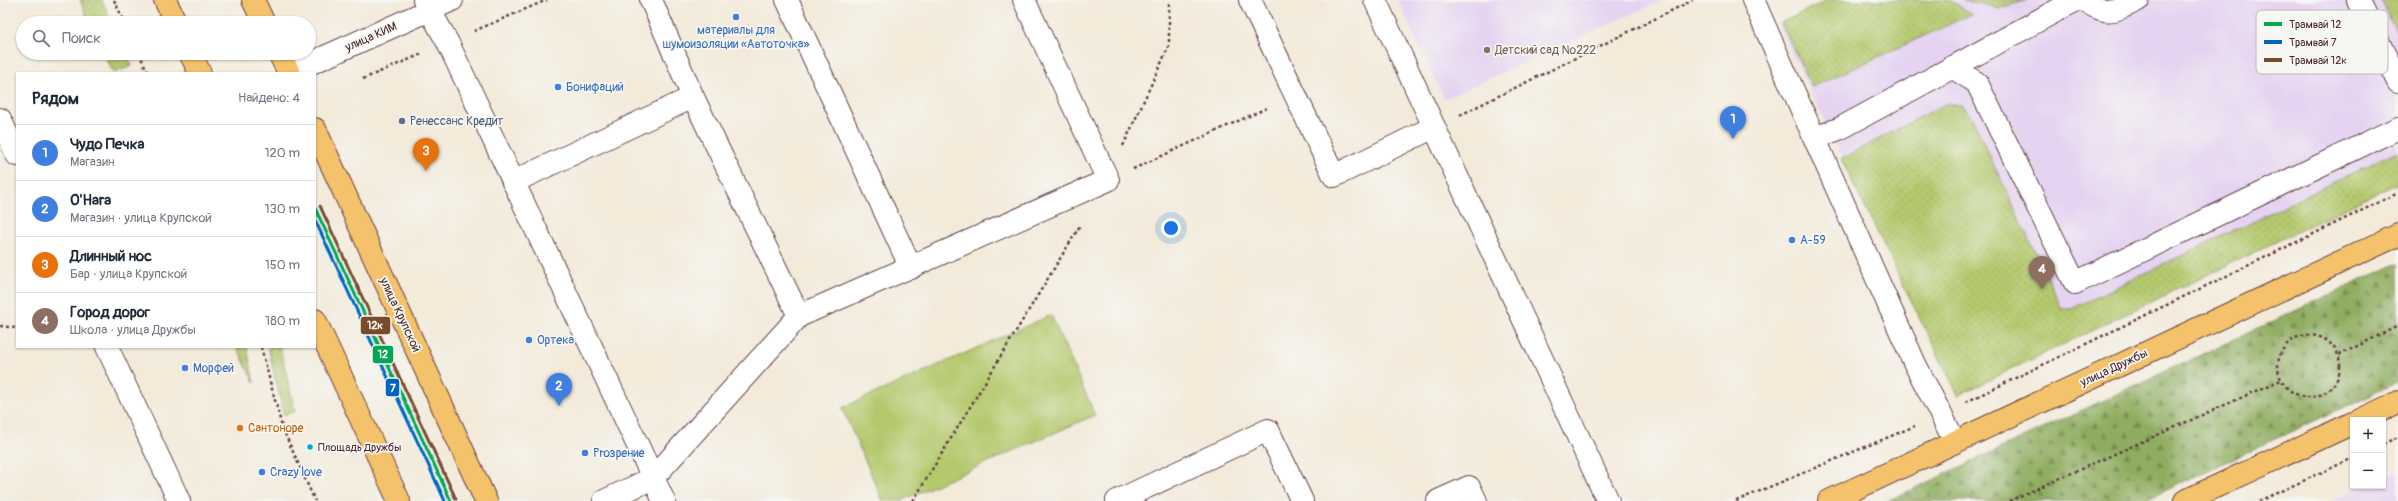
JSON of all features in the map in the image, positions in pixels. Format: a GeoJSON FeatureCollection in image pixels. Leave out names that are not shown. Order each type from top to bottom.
{"type":"FeatureCollection","features":[{"type":"Feature","properties":{"kind":"main road"},"geometry":{"type":"LineString","coordinates":[[165,0],[173,16]]}},
{"type":"Feature","properties":{"kind":"main road"},"geometry":{"type":"LineString","coordinates":[[253,0],[261,16]]}},
{"type":"Feature","properties":{"kind":"main road"},"geometry":{"type":"LineString","coordinates":[[194,60],[200,72]]}},
{"type":"Feature","properties":{"kind":"main road"},"geometry":{"type":"LineString","coordinates":[[282,60],[288,72]]}},
{"type":"Feature","properties":{"kind":"main road","name":"улица Крупской"},"geometry":{"type":"LineString","coordinates":[[316,131],[486,501]]}},
{"type":"Feature","properties":{"kind":"main road","name":"улица Дружбы"},"geometry":{"type":"LineString","coordinates":[[1829,501],[2398,234]]}},
{"type":"Feature","properties":{"kind":"main road"},"geometry":{"type":"LineString","coordinates":[[316,322],[399,501]]}},
{"type":"Feature","properties":{"kind":"main road"},"geometry":{"type":"LineString","coordinates":[[2366,417],[2398,402]]}},
{"type":"Feature","properties":{"kind":"main road"},"geometry":{"type":"LineString","coordinates":[[2185,501],[2350,424]]}},
{"type":"Feature","properties":{"kind":"street","name":"улица КИМ"},"geometry":{"type":"LineString","coordinates":[[316,60],[427,5],[452,0]]}},
{"type":"Feature","properties":{"kind":"street"},"geometry":{"type":"LineString","coordinates":[[651,0],[693,97],[799,316]]}},
{"type":"Feature","properties":{"kind":"street"},"geometry":{"type":"LineString","coordinates":[[788,0],[911,268]]}},
{"type":"Feature","properties":{"kind":"street"},"geometry":{"type":"LineString","coordinates":[[604,501],[653,478],[799,316],[1108,180],[1024,0]]}},
{"type":"Feature","properties":{"kind":"street"},"geometry":{"type":"LineString","coordinates":[[1250,0],[1295,95],[1326,179],[1434,127]]}},
{"type":"Feature","properties":{"kind":"street"},"geometry":{"type":"LineString","coordinates":[[1375,0],[1608,501]]}},
{"type":"Feature","properties":{"kind":"street"},"geometry":{"type":"LineString","coordinates":[[1754,0],[1916,364],[1955,442]]}},
{"type":"Feature","properties":{"kind":"street"},"geometry":{"type":"LineString","coordinates":[[1815,138],[1841,128],[2076,0]]}},
{"type":"Feature","properties":{"kind":"street"},"geometry":{"type":"LineString","coordinates":[[2082,0],[2102,11],[2113,12],[2138,0]]}},
{"type":"Feature","properties":{"kind":"street"},"geometry":{"type":"LineString","coordinates":[[2358,0],[2363,10]]}},
{"type":"Feature","properties":{"kind":"street"},"geometry":{"type":"LineString","coordinates":[[427,5],[448,43],[664,501]]}},
{"type":"Feature","properties":{"kind":"street","name":"улица КИМ"},"geometry":{"type":"LineString","coordinates":[[291,72],[315,60]]}},
{"type":"Feature","properties":{"kind":"street"},"geometry":{"type":"LineString","coordinates":[[2388,62],[2398,82]]}},
{"type":"Feature","properties":{"kind":"street"},"geometry":{"type":"LineString","coordinates":[[1952,68],[1977,83],[2075,283],[2398,128]]}},
{"type":"Feature","properties":{"kind":"street"},"geometry":{"type":"LineString","coordinates":[[514,182],[693,97]]}},
{"type":"Feature","properties":{"kind":"street"},"geometry":{"type":"LineString","coordinates":[[0,119],[16,153]]}},
{"type":"Feature","properties":{"kind":"street"},"geometry":{"type":"LineString","coordinates":[[106,348],[180,501]]}},
{"type":"Feature","properties":{"kind":"street"},"geometry":{"type":"LineString","coordinates":[[1117,501],[1268,430],[1302,501]]}},
{"type":"Feature","properties":{"kind":"street"},"geometry":{"type":"LineString","coordinates":[[1438,501],[1469,486],[1476,501]]}},
{"type":"Feature","properties":{"kind":"path"},"geometry":{"type":"LineString","coordinates":[[114,0],[122,16]]}},
{"type":"Feature","properties":{"kind":"path"},"geometry":{"type":"LineString","coordinates":[[1108,180],[1169,46],[1169,0]]}},
{"type":"Feature","properties":{"kind":"path"},"geometry":{"type":"LineString","coordinates":[[1434,127],[1693,0]]}},
{"type":"Feature","properties":{"kind":"path"},"geometry":{"type":"LineString","coordinates":[[142,60],[148,72]]}},
{"type":"Feature","properties":{"kind":"path"},"geometry":{"type":"LineString","coordinates":[[1108,180],[1295,95]]}},
{"type":"Feature","properties":{"kind":"path"},"geometry":{"type":"LineString","coordinates":[[1736,501],[1941,415],[2398,193]]}},
{"type":"Feature","properties":{"kind":"path"},"geometry":{"type":"LineString","coordinates":[[913,501],[1083,221]]}},
{"type":"Feature","properties":{"kind":"path"},"geometry":{"type":"LineString","coordinates":[[0,326],[16,328]]}},
{"type":"Feature","properties":{"kind":"path"},"geometry":{"type":"LineString","coordinates":[[2339,355],[2398,326]]}},
{"type":"Feature","properties":{"kind":"path"},"geometry":{"type":"LineString","coordinates":[[2307,335],[2326,340],[2334,346],[2339,355],[2341,365],[2339,376],[2326,393],[2317,397],[2306,398],[2296,395],[2281,380],[2278,360],[2282,350],[2297,337],[2307,335]]}},
{"type":"Feature","properties":{"kind":"path"},"geometry":{"type":"LineString","coordinates":[[261,348],[282,427],[315,501]]}},
{"type":"Feature","properties":{"kind":"path"},"geometry":{"type":"LineString","coordinates":[[2009,501],[2281,380]]}},
{"type":"Feature","properties":{"kind":"path"},"geometry":{"type":"LineString","coordinates":[[2386,443],[2398,437]]}},
{"type":"Feature","properties":{"kind":"path"},"geometry":{"type":"LineString","coordinates":[[2260,501],[2350,459]]}},
{"type":"Feature","properties":{"kind":"shaded area","name":"Детский сад №222"},"geometry":{"type":"Polygon","coordinates":[[[1398,0],[1663,0],[1444,99],[1398,0]]]}},
{"type":"Feature","properties":{"kind":"shaded area"},"geometry":{"type":"Polygon","coordinates":[[[1830,0],[2398,0],[2398,183],[1958,395],[1778,25],[1830,0]]]}},
{"type":"Feature","properties":{"kind":"shaded area"},"geometry":{"type":"Polygon","coordinates":[[[2398,471],[2398,501],[2331,501],[2357,489],[2386,489],[2386,476],[2398,471]]]}},
{"type":"Feature","properties":{"kind":"green space"},"geometry":{"type":"Polygon","coordinates":[[[80,0],[102,0],[109,16],[87,16],[80,0]]]}},
{"type":"Feature","properties":{"kind":"green space"},"geometry":{"type":"Polygon","coordinates":[[[1827,0],[1949,0],[1972,14],[1812,87],[1781,23],[1827,0]]]}},
{"type":"Feature","properties":{"kind":"green space"},"geometry":{"type":"Polygon","coordinates":[[[1963,0],[2028,0],[1999,8],[1963,0]]]}},
{"type":"Feature","properties":{"kind":"green space"},"geometry":{"type":"Polygon","coordinates":[[[2381,0],[2398,0],[2398,35],[2388,14],[2388,10],[2386,10],[2381,0]]]}},
{"type":"Feature","properties":{"kind":"green space"},"geometry":{"type":"Polygon","coordinates":[[[107,60],[129,60],[132,66],[113,72],[107,60]]]}},
{"type":"Feature","properties":{"kind":"green space"},"geometry":{"type":"Polygon","coordinates":[[[1947,103],[1962,106],[1971,116],[2062,309],[2071,309],[2398,151],[2398,183],[1958,395],[1841,159],[1947,103]]]}},
{"type":"Feature","properties":{"kind":"green space"},"geometry":{"type":"Polygon","coordinates":[[[2398,263],[2398,382],[2142,501],[1887,501],[2398,263]]]}},
{"type":"Feature","properties":{"kind":"green space"},"geometry":{"type":"Polygon","coordinates":[[[1051,315],[1095,415],[900,501],[883,501],[842,408],[1051,315]]]}},
{"type":"Feature","properties":{"kind":"green space"},"geometry":{"type":"Polygon","coordinates":[[[237,348],[247,348],[254,383],[237,348]]]}},
{"type":"Feature","properties":{"kind":"green space"},"geometry":{"type":"Polygon","coordinates":[[[268,348],[280,348],[295,411],[284,415],[268,348]]]}},
{"type":"Feature","properties":{"kind":"tram line","name":"12к"},"geometry":{"type":"LineString","coordinates":[[320,206],[456,499]]}},
{"type":"Feature","properties":{"kind":"tram line","name":"12"},"geometry":{"type":"LineString","coordinates":[[316,210],[451,501]]}},
{"type":"Feature","properties":{"kind":"tram line","name":"7"},"geometry":{"type":"LineString","coordinates":[[316,222],[445,501]]}},
{"type":"Feature","properties":{"kind":"place","name":"материалы для шумоизоляции «Автоточка»"},"geometry":{"type":"Point","coordinates":[736,17]}},
{"type":"Feature","properties":{"kind":"place","name":"Детский сад №222"},"geometry":{"type":"Point","coordinates":[1487,50]}},
{"type":"Feature","properties":{"kind":"place","name":"Бонифаций"},"geometry":{"type":"Point","coordinates":[558,87]}},
{"type":"Feature","properties":{"kind":"place","name":"Ренессанс Кредит"},"geometry":{"type":"Point","coordinates":[402,121]}},
{"type":"Feature","properties":{"kind":"place","name":"Чудо Печка"},"geometry":{"type":"Point","coordinates":[1733,139]}},
{"type":"Feature","properties":{"kind":"place","name":"Длинный нос"},"geometry":{"type":"Point","coordinates":[426,171]}},
{"type":"Feature","properties":{"kind":"place","name":"А-59"},"geometry":{"type":"Point","coordinates":[1792,240]}},
{"type":"Feature","properties":{"kind":"place","name":"Город дорог"},"geometry":{"type":"Point","coordinates":[2042,289]}},
{"type":"Feature","properties":{"kind":"place","name":"Ортека"},"geometry":{"type":"Point","coordinates":[529,340]}},
{"type":"Feature","properties":{"kind":"place","name":"Морфей"},"geometry":{"type":"Point","coordinates":[185,368]}},
{"type":"Feature","properties":{"kind":"place","name":"O'Hara"},"geometry":{"type":"Point","coordinates":[559,406]}},
{"type":"Feature","properties":{"kind":"place","name":"Сантоноре"},"geometry":{"type":"Point","coordinates":[240,428]}},
{"type":"Feature","properties":{"kind":"place","name":"Площадь Дружбы"},"geometry":{"type":"Point","coordinates":[310,447]}},
{"type":"Feature","properties":{"kind":"place","name":"Proзрение"},"geometry":{"type":"Point","coordinates":[585,453]}},
{"type":"Feature","properties":{"kind":"place","name":"Crazy love"},"geometry":{"type":"Point","coordinates":[262,472]}}]}
